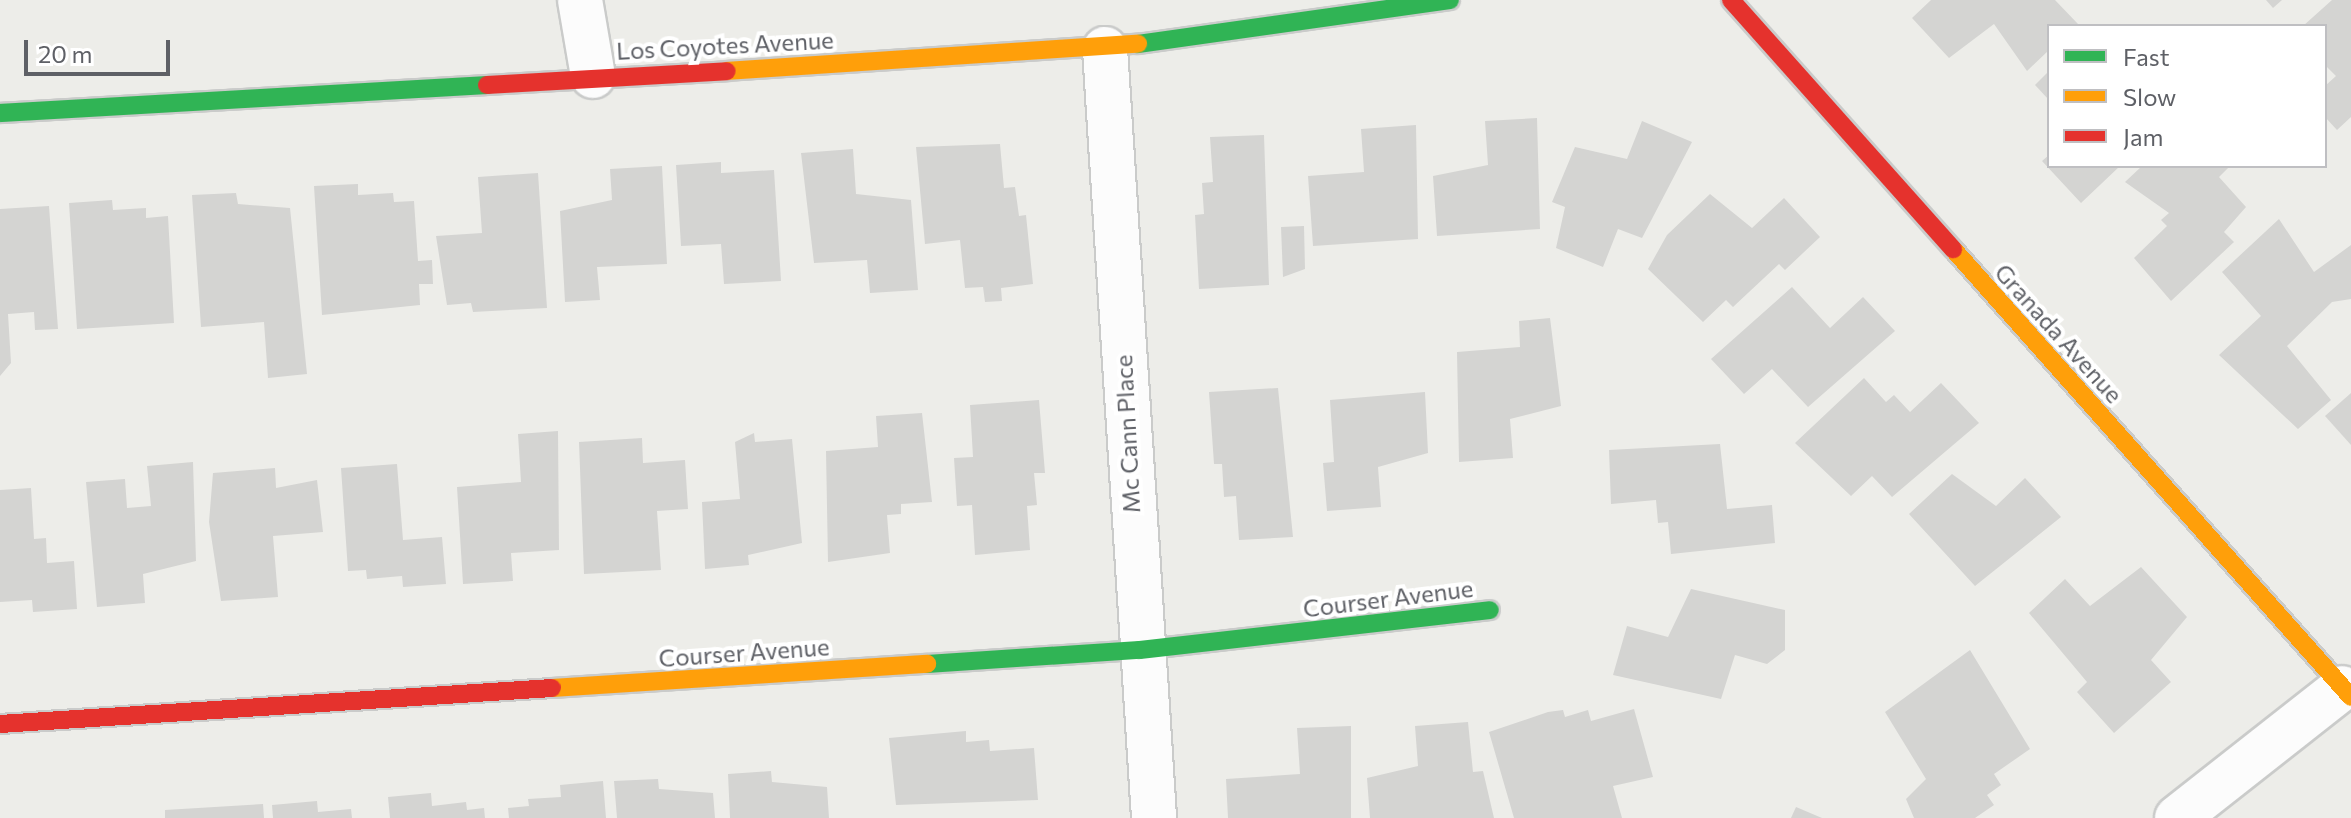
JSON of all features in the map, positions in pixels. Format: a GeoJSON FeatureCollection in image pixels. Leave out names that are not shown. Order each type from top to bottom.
{"type":"FeatureCollection","features":[{"type":"Feature","properties":{"kind":"street"},"geometry":{"type":"LineString","coordinates":[[580,0],[593,76]]}},
{"type":"Feature","properties":{"kind":"street","name":"Los Coyotes Avenue"},"geometry":{"type":"LineString","coordinates":[[0,113],[593,76],[1105,49],[1450,0]]}},
{"type":"Feature","properties":{"kind":"street","name":"Granada Avenue"},"geometry":{"type":"LineString","coordinates":[[1731,0],[2347,693]]}},
{"type":"Feature","properties":{"kind":"street","name":"Mc Cann Place"},"geometry":{"type":"LineString","coordinates":[[1105,49],[1140,650],[1154,818]]}},
{"type":"Feature","properties":{"kind":"street","name":"Courser Avenue"},"geometry":{"type":"LineString","coordinates":[[0,724],[1140,650],[1490,610]]}},
{"type":"Feature","properties":{"kind":"street"},"geometry":{"type":"LineString","coordinates":[[2177,818],[2347,693]]}},
{"type":"Feature","properties":{"kind":"building"},"geometry":{"type":"Polygon","coordinates":[[[1931,0],[2055,0],[2078,24],[2047,24],[2047,52],[2027,71],[1994,24],[1949,58],[1912,18],[1931,0]]]}},
{"type":"Feature","properties":{"kind":"building"},"geometry":{"type":"Polygon","coordinates":[[[2266,0],[2282,0],[2273,8],[2266,0]]]}},
{"type":"Feature","properties":{"kind":"building"},"geometry":{"type":"Polygon","coordinates":[[[2332,0],[2351,0],[2351,117],[2337,130],[2327,119],[2327,84],[2336,76],[2327,67],[2327,24],[2305,24],[2332,0]]]}},
{"type":"Feature","properties":{"kind":"building"},"geometry":{"type":"Polygon","coordinates":[[[2047,73],[2047,98],[2035,85],[2047,73]]]}},
{"type":"Feature","properties":{"kind":"building"},"geometry":{"type":"Polygon","coordinates":[[[1537,118],[1540,229],[1437,236],[1433,176],[1488,165],[1485,121],[1537,118]]]}},
{"type":"Feature","properties":{"kind":"building"},"geometry":{"type":"Polygon","coordinates":[[[1642,121],[1692,142],[1642,238],[1618,229],[1603,267],[1556,248],[1565,207],[1552,202],[1575,147],[1627,159],[1642,121]]]}},
{"type":"Feature","properties":{"kind":"building"},"geometry":{"type":"Polygon","coordinates":[[[1416,125],[1418,239],[1313,246],[1308,176],[1364,172],[1361,129],[1416,125]]]}},
{"type":"Feature","properties":{"kind":"building"},"geometry":{"type":"Polygon","coordinates":[[[1264,135],[1269,285],[1199,289],[1195,215],[1204,214],[1202,183],[1213,182],[1210,137],[1264,135]]]}},
{"type":"Feature","properties":{"kind":"building"},"geometry":{"type":"Polygon","coordinates":[[[1000,144],[1004,188],[1015,187],[1019,216],[1026,215],[1033,284],[1001,288],[1002,301],[985,302],[983,287],[965,288],[960,240],[925,244],[916,147],[1000,144]]]}},
{"type":"Feature","properties":{"kind":"building"},"geometry":{"type":"Polygon","coordinates":[[[853,149],[856,194],[911,200],[918,290],[870,293],[867,260],[814,263],[801,153],[853,149]]]}},
{"type":"Feature","properties":{"kind":"building"},"geometry":{"type":"Polygon","coordinates":[[[721,162],[721,173],[774,170],[781,281],[724,284],[721,244],[681,246],[676,165],[721,162]]]}},
{"type":"Feature","properties":{"kind":"building"},"geometry":{"type":"Polygon","coordinates":[[[662,166],[667,264],[597,267],[600,300],[565,302],[560,211],[612,200],[610,169],[662,166]]]}},
{"type":"Feature","properties":{"kind":"building"},"geometry":{"type":"Polygon","coordinates":[[[2048,168],[2118,168],[2081,203],[2048,168]]]}},
{"type":"Feature","properties":{"kind":"building"},"geometry":{"type":"Polygon","coordinates":[[[2140,168],[2228,168],[2219,177],[2246,207],[2224,232],[2234,242],[2171,301],[2134,258],[2167,226],[2161,220],[2169,213],[2125,182],[2140,168]]]}},
{"type":"Feature","properties":{"kind":"building"},"geometry":{"type":"Polygon","coordinates":[[[538,173],[547,308],[473,312],[471,303],[447,305],[436,236],[482,233],[478,177],[538,173]]]}},
{"type":"Feature","properties":{"kind":"building"},"geometry":{"type":"Polygon","coordinates":[[[358,184],[358,195],[393,193],[394,202],[414,201],[418,261],[432,260],[433,284],[419,284],[420,305],[322,315],[314,186],[358,184]]]}},
{"type":"Feature","properties":{"kind":"building"},"geometry":{"type":"Polygon","coordinates":[[[236,193],[238,204],[290,208],[307,374],[268,378],[264,322],[201,327],[192,195],[236,193]]]}},
{"type":"Feature","properties":{"kind":"building"},"geometry":{"type":"Polygon","coordinates":[[[1710,194],[1752,228],[1784,198],[1820,237],[1785,270],[1779,264],[1733,307],[1726,300],[1703,322],[1648,269],[1667,235],[1710,194]]]}},
{"type":"Feature","properties":{"kind":"building"},"geometry":{"type":"Polygon","coordinates":[[[112,200],[113,210],[146,208],[146,218],[168,216],[174,323],[77,329],[69,203],[112,200]]]}},
{"type":"Feature","properties":{"kind":"building"},"geometry":{"type":"Polygon","coordinates":[[[49,206],[58,329],[35,330],[34,312],[8,314],[11,363],[0,376],[0,209],[49,206]]]}},
{"type":"Feature","properties":{"kind":"building"},"geometry":{"type":"Polygon","coordinates":[[[2279,219],[2314,272],[2351,245],[2351,299],[2332,302],[2287,346],[2331,400],[2298,429],[2219,355],[2261,316],[2222,272],[2279,219]]]}},
{"type":"Feature","properties":{"kind":"building"},"geometry":{"type":"Polygon","coordinates":[[[1304,226],[1305,269],[1283,277],[1281,227],[1304,226]]]}},
{"type":"Feature","properties":{"kind":"building"},"geometry":{"type":"Polygon","coordinates":[[[1792,287],[1830,328],[1863,297],[1895,331],[1808,407],[1772,369],[1744,394],[1711,359],[1792,287]]]}},
{"type":"Feature","properties":{"kind":"building"},"geometry":{"type":"Polygon","coordinates":[[[1550,318],[1561,406],[1510,419],[1513,458],[1459,462],[1457,352],[1520,347],[1519,321],[1550,318]]]}},
{"type":"Feature","properties":{"kind":"building"},"geometry":{"type":"Polygon","coordinates":[[[1864,378],[1886,402],[1894,395],[1910,412],[1941,383],[1979,423],[1892,497],[1872,476],[1851,496],[1795,443],[1864,378]]]}},
{"type":"Feature","properties":{"kind":"building"},"geometry":{"type":"Polygon","coordinates":[[[1278,388],[1293,537],[1239,540],[1236,496],[1224,497],[1222,464],[1214,464],[1209,392],[1278,388]]]}},
{"type":"Feature","properties":{"kind":"building"},"geometry":{"type":"Polygon","coordinates":[[[1425,392],[1428,453],[1378,467],[1381,507],[1327,511],[1323,463],[1334,462],[1330,400],[1425,392]]]}},
{"type":"Feature","properties":{"kind":"building"},"geometry":{"type":"Polygon","coordinates":[[[2351,393],[2351,445],[2325,416],[2351,393]]]}},
{"type":"Feature","properties":{"kind":"building"},"geometry":{"type":"Polygon","coordinates":[[[1039,400],[1045,473],[1034,473],[1037,505],[1027,506],[1030,550],[975,555],[972,505],[957,506],[954,458],[973,457],[970,405],[1039,400]]]}},
{"type":"Feature","properties":{"kind":"building"},"geometry":{"type":"Polygon","coordinates":[[[922,413],[932,502],[901,504],[901,514],[887,515],[890,553],[828,562],[826,451],[878,447],[876,416],[922,413]]]}},
{"type":"Feature","properties":{"kind":"building"},"geometry":{"type":"Polygon","coordinates":[[[558,431],[559,550],[511,553],[513,581],[463,584],[457,487],[521,482],[518,434],[558,431]]]}},
{"type":"Feature","properties":{"kind":"building"},"geometry":{"type":"Polygon","coordinates":[[[754,433],[755,442],[792,439],[802,543],[748,555],[749,565],[705,569],[702,502],[740,499],[735,442],[754,433]]]}},
{"type":"Feature","properties":{"kind":"building"},"geometry":{"type":"Polygon","coordinates":[[[642,438],[643,463],[685,460],[688,509],[657,511],[661,570],[584,574],[579,442],[642,438]]]}},
{"type":"Feature","properties":{"kind":"building"},"geometry":{"type":"Polygon","coordinates":[[[1720,444],[1727,509],[1772,505],[1775,543],[1671,554],[1668,522],[1658,523],[1656,500],[1611,504],[1609,450],[1720,444]]]}},
{"type":"Feature","properties":{"kind":"building"},"geometry":{"type":"Polygon","coordinates":[[[193,462],[196,561],[143,574],[145,603],[97,607],[86,482],[125,479],[127,508],[151,506],[147,466],[193,462]]]}},
{"type":"Feature","properties":{"kind":"building"},"geometry":{"type":"Polygon","coordinates":[[[397,464],[403,540],[442,537],[446,584],[403,587],[402,576],[367,579],[366,570],[348,571],[341,468],[397,464]]]}},
{"type":"Feature","properties":{"kind":"building"},"geometry":{"type":"Polygon","coordinates":[[[275,468],[276,488],[317,480],[323,532],[273,536],[278,597],[221,601],[209,522],[213,473],[275,468]]]}},
{"type":"Feature","properties":{"kind":"building"},"geometry":{"type":"Polygon","coordinates":[[[1952,474],[1996,506],[2025,478],[2061,517],[1975,586],[1909,514],[1952,474]]]}},
{"type":"Feature","properties":{"kind":"building"},"geometry":{"type":"Polygon","coordinates":[[[31,488],[34,539],[46,538],[47,563],[74,561],[77,609],[33,612],[32,600],[0,602],[0,490],[31,488]]]}},
{"type":"Feature","properties":{"kind":"building"},"geometry":{"type":"Polygon","coordinates":[[[2141,567],[2187,617],[2151,660],[2171,682],[2114,733],[2077,692],[2087,682],[2029,613],[2065,579],[2090,606],[2141,567]]]}},
{"type":"Feature","properties":{"kind":"building"},"geometry":{"type":"Polygon","coordinates":[[[1691,589],[1785,610],[1785,650],[1767,664],[1735,655],[1721,699],[1613,675],[1627,626],[1668,637],[1691,589]]]}},
{"type":"Feature","properties":{"kind":"building"},"geometry":{"type":"Polygon","coordinates":[[[1970,650],[2030,749],[1994,774],[2001,785],[1987,795],[1994,805],[1975,818],[1914,818],[1906,799],[1926,779],[1885,712],[1970,650]]]}},
{"type":"Feature","properties":{"kind":"building"},"geometry":{"type":"Polygon","coordinates":[[[1634,709],[1653,777],[1613,786],[1622,818],[1514,818],[1489,732],[1548,712],[1563,710],[1565,717],[1588,710],[1591,721],[1634,709]]]}},
{"type":"Feature","properties":{"kind":"building"},"geometry":{"type":"Polygon","coordinates":[[[1468,722],[1473,772],[1483,771],[1494,818],[1370,818],[1367,778],[1418,766],[1415,726],[1468,722]]]}},
{"type":"Feature","properties":{"kind":"building"},"geometry":{"type":"Polygon","coordinates":[[[1351,726],[1351,818],[1228,818],[1226,779],[1300,774],[1297,728],[1351,726]]]}},
{"type":"Feature","properties":{"kind":"building"},"geometry":{"type":"Polygon","coordinates":[[[966,731],[966,742],[989,740],[990,751],[1034,748],[1038,800],[896,805],[889,738],[966,731]]]}},
{"type":"Feature","properties":{"kind":"building"},"geometry":{"type":"Polygon","coordinates":[[[771,771],[772,782],[827,787],[829,818],[730,818],[728,774],[771,771]]]}},
{"type":"Feature","properties":{"kind":"building"},"geometry":{"type":"Polygon","coordinates":[[[658,779],[659,789],[713,793],[715,818],[617,818],[614,781],[658,779]]]}},
{"type":"Feature","properties":{"kind":"building"},"geometry":{"type":"Polygon","coordinates":[[[603,781],[606,818],[509,818],[508,808],[529,806],[528,799],[561,797],[560,785],[603,781]]]}},
{"type":"Feature","properties":{"kind":"building"},"geometry":{"type":"Polygon","coordinates":[[[431,793],[432,806],[466,802],[467,810],[484,808],[485,818],[390,818],[388,797],[431,793]]]}},
{"type":"Feature","properties":{"kind":"building"},"geometry":{"type":"Polygon","coordinates":[[[317,801],[318,812],[351,809],[352,818],[273,818],[272,805],[317,801]]]}},
{"type":"Feature","properties":{"kind":"building"},"geometry":{"type":"Polygon","coordinates":[[[263,804],[264,818],[165,818],[165,810],[263,804]]]}},
{"type":"Feature","properties":{"kind":"building"},"geometry":{"type":"Polygon","coordinates":[[[1796,807],[1822,818],[1791,818],[1796,807]]]}},
{"type":"Feature","properties":{"kind":"traffic: fast"},"geometry":{"type":"LineString","coordinates":[[1138,44],[1450,0]]}},
{"type":"Feature","properties":{"kind":"traffic: fast"},"geometry":{"type":"LineString","coordinates":[[0,113],[487,85]]}},
{"type":"Feature","properties":{"kind":"traffic: fast"},"geometry":{"type":"LineString","coordinates":[[927,664],[1140,650],[1490,610]]}},
{"type":"Feature","properties":{"kind":"traffic: slow"},"geometry":{"type":"LineString","coordinates":[[727,71],[1138,44]]}},
{"type":"Feature","properties":{"kind":"traffic: slow"},"geometry":{"type":"LineString","coordinates":[[1953,249],[2351,697]]}},
{"type":"Feature","properties":{"kind":"traffic: slow"},"geometry":{"type":"LineString","coordinates":[[552,688],[927,664]]}},
{"type":"Feature","properties":{"kind":"traffic: jam"},"geometry":{"type":"LineString","coordinates":[[1731,0],[1953,249]]}},
{"type":"Feature","properties":{"kind":"traffic: jam"},"geometry":{"type":"LineString","coordinates":[[487,85],[727,71]]}},
{"type":"Feature","properties":{"kind":"traffic: jam"},"geometry":{"type":"LineString","coordinates":[[0,724],[552,688]]}}]}
